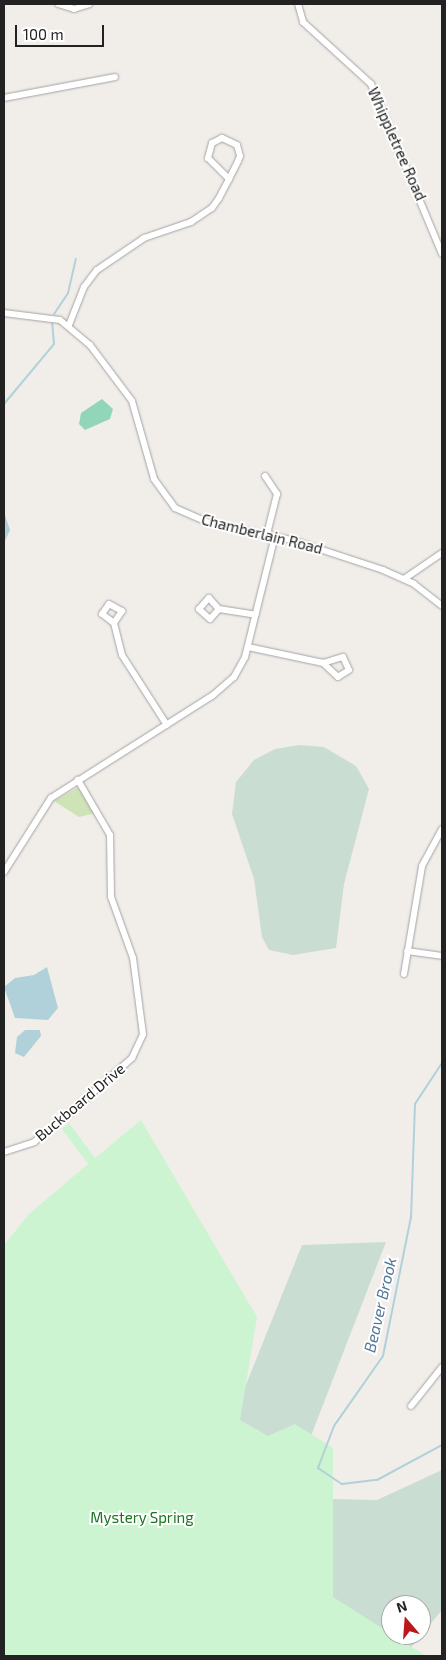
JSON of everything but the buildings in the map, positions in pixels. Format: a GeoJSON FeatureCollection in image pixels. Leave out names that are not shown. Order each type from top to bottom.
{"type":"FeatureCollection","features":[{"type":"Feature","properties":{"kind":"street"},"geometry":{"type":"LineString","coordinates":[[58,4],[74,9],[89,4]]}},
{"type":"Feature","properties":{"kind":"street","name":"Whippletree Road"},"geometry":{"type":"LineString","coordinates":[[298,4],[303,22],[371,84],[442,254]]}},
{"type":"Feature","properties":{"kind":"street"},"geometry":{"type":"LineString","coordinates":[[4,98],[115,77]]}},
{"type":"Feature","properties":{"kind":"street"},"geometry":{"type":"LineString","coordinates":[[4,314],[52,318],[69,325],[93,273],[150,235],[202,216],[229,179],[239,150],[233,141],[222,138],[212,143],[208,158],[229,179]]}},
{"type":"Feature","properties":{"kind":"street","name":"Chamberlain Road"},"geometry":{"type":"LineString","coordinates":[[69,325],[129,395],[154,479],[170,504],[212,524],[275,536],[404,579],[442,606]]}},
{"type":"Feature","properties":{"kind":"street"},"geometry":{"type":"LineString","coordinates":[[265,476],[277,494],[267,534]]}},
{"type":"Feature","properties":{"kind":"street"},"geometry":{"type":"LineString","coordinates":[[4,872],[43,805],[78,780],[167,725],[226,685],[248,647],[275,536]]}},
{"type":"Feature","properties":{"kind":"street"},"geometry":{"type":"LineString","coordinates":[[404,579],[442,554]]}},
{"type":"Feature","properties":{"kind":"street"},"geometry":{"type":"LineString","coordinates":[[219,610],[256,614]]}},
{"type":"Feature","properties":{"kind":"street"},"geometry":{"type":"LineString","coordinates":[[114,623],[122,655],[167,725]]}},
{"type":"Feature","properties":{"kind":"street"},"geometry":{"type":"LineString","coordinates":[[248,647],[323,663]]}},
{"type":"Feature","properties":{"kind":"street","name":"Buckboard Drive"},"geometry":{"type":"LineString","coordinates":[[4,1152],[34,1142],[64,1118],[132,1058],[143,1034],[133,958],[111,897],[110,835],[78,780]]}},
{"type":"Feature","properties":{"kind":"street"},"geometry":{"type":"LineString","coordinates":[[404,974],[424,858],[442,829]]}},
{"type":"Feature","properties":{"kind":"street"},"geometry":{"type":"LineString","coordinates":[[407,951],[442,956]]}},
{"type":"Feature","properties":{"kind":"street"},"geometry":{"type":"LineString","coordinates":[[411,1406],[442,1367]]}},
{"type":"Feature","properties":{"kind":"green space"},"geometry":{"type":"Polygon","coordinates":[[[102,399],[113,409],[110,419],[85,430],[79,424],[81,413],[102,399]]]}},
{"type":"Feature","properties":{"kind":"green space"},"geometry":{"type":"Polygon","coordinates":[[[299,745],[324,747],[356,766],[369,789],[344,884],[336,948],[293,955],[269,950],[262,937],[254,879],[232,814],[236,782],[254,760],[275,749],[299,745]]]}},
{"type":"Feature","properties":{"kind":"green space"},"geometry":{"type":"Polygon","coordinates":[[[77,788],[80,789],[96,813],[79,817],[54,801],[77,788]]]}},
{"type":"Feature","properties":{"kind":"green space","name":"Mystery Spring"},"geometry":{"type":"Polygon","coordinates":[[[141,1120],[257,1317],[240,1420],[268,1436],[295,1424],[333,1448],[333,1597],[381,1627],[381,1645],[409,1645],[426,1656],[4,1656],[4,1245],[29,1214],[88,1164],[62,1129],[69,1123],[95,1158],[141,1120]]]}},
{"type":"Feature","properties":{"kind":"green space"},"geometry":{"type":"Polygon","coordinates":[[[386,1242],[287,1498],[377,1500],[442,1470],[442,1610],[431,1623],[431,1595],[381,1595],[381,1645],[413,1645],[404,1656],[4,1656],[4,1550],[215,1462],[302,1245],[386,1242]]]}},
{"type":"Feature","properties":{"kind":"water"},"geometry":{"type":"Polygon","coordinates":[[[4,512],[10,530],[4,543],[4,512]]]}},
{"type":"Feature","properties":{"kind":"water"},"geometry":{"type":"Polygon","coordinates":[[[47,967],[58,1008],[48,1020],[15,1018],[4,987],[15,978],[34,975],[47,967]]]}},
{"type":"Feature","properties":{"kind":"water"},"geometry":{"type":"Polygon","coordinates":[[[25,1030],[40,1030],[41,1036],[24,1057],[15,1053],[17,1037],[25,1030]]]}},
{"type":"Feature","properties":{"kind":"waterway"},"geometry":{"type":"LineString","coordinates":[[54,314],[68,293],[76,259]]}},
{"type":"Feature","properties":{"kind":"waterway"},"geometry":{"type":"LineString","coordinates":[[4,404],[54,344],[52,323]]}},
{"type":"Feature","properties":{"kind":"waterway","name":"Beaver Brook"},"geometry":{"type":"LineString","coordinates":[[442,1063],[415,1104],[411,1217],[383,1356],[334,1426],[318,1468],[342,1484],[377,1480],[442,1445]]}}]}
